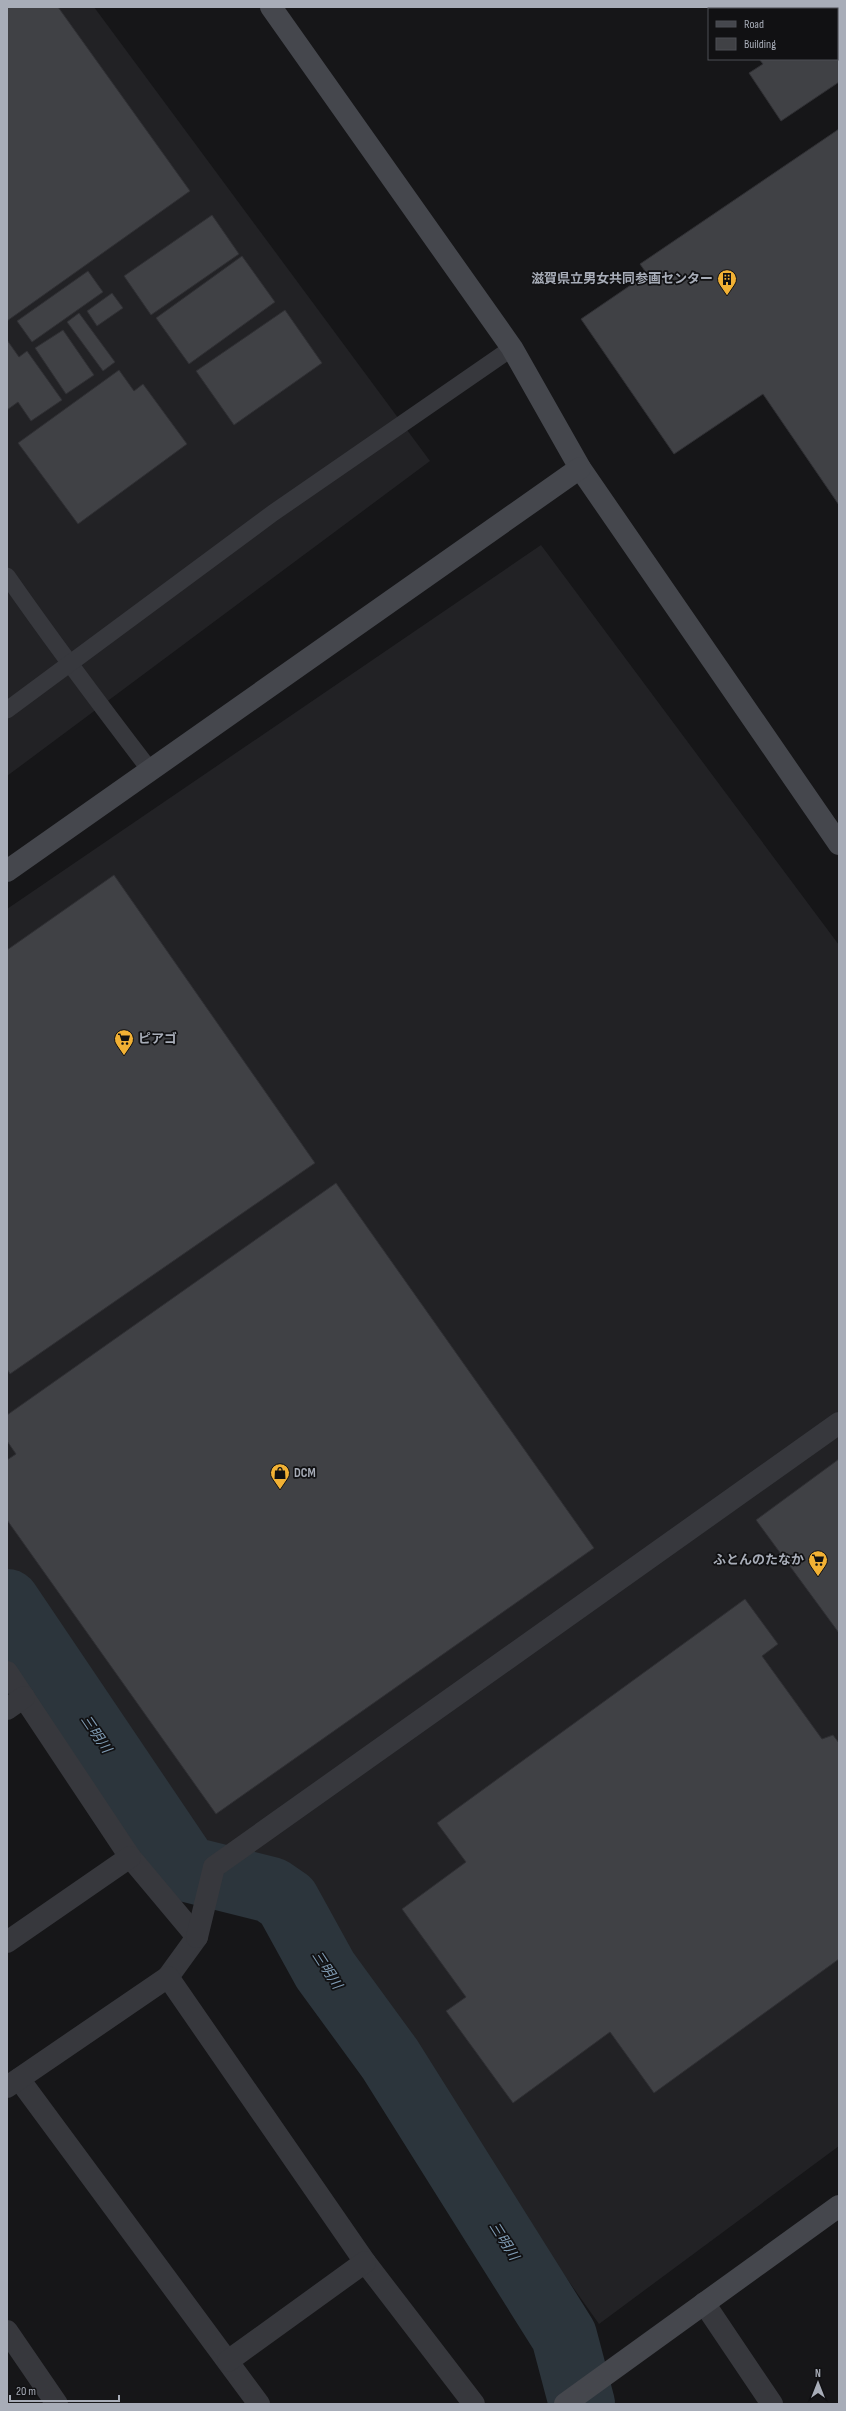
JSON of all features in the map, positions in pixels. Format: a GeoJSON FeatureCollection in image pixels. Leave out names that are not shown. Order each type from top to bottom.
{"type":"FeatureCollection","features":[{"type":"Feature","properties":{"kind":"street"},"geometry":{"type":"LineString","coordinates":[[271,7],[512,348],[580,468],[839,844]]}},
{"type":"Feature","properties":{"kind":"street"},"geometry":{"type":"LineString","coordinates":[[7,871],[580,468]]}},
{"type":"Feature","properties":{"kind":"street"},"geometry":{"type":"LineString","coordinates":[[259,2404],[228,2361],[13,2083],[168,1977],[197,1937],[214,1867],[839,1423]]}},
{"type":"Feature","properties":{"kind":"street"},"geometry":{"type":"LineString","coordinates":[[7,1672],[15,1703],[130,1857],[197,1937]]}},
{"type":"Feature","properties":{"kind":"street"},"geometry":{"type":"LineString","coordinates":[[7,1942],[130,1857]]}},
{"type":"Feature","properties":{"kind":"street"},"geometry":{"type":"LineString","coordinates":[[168,1977],[366,2262],[474,2404]]}},
{"type":"Feature","properties":{"kind":"street"},"geometry":{"type":"LineString","coordinates":[[569,2401],[839,2206]]}},
{"type":"Feature","properties":{"kind":"street"},"geometry":{"type":"LineString","coordinates":[[228,2361],[366,2262]]}},
{"type":"Feature","properties":{"kind":"street"},"geometry":{"type":"LineString","coordinates":[[704,2303],[772,2404]]}},
{"type":"Feature","properties":{"kind":"street"},"geometry":{"type":"LineString","coordinates":[[7,2331],[57,2404]]}},
{"type":"Feature","properties":{"kind":"lane"},"geometry":{"type":"LineString","coordinates":[[7,710],[273,513],[512,348]]}},
{"type":"Feature","properties":{"kind":"lane"},"geometry":{"type":"LineString","coordinates":[[7,576],[46,628],[69,664],[150,770]]}},
{"type":"Feature","properties":{"kind":"shaded area"},"geometry":{"type":"Polygon","coordinates":[[[7,7],[94,7],[430,461],[7,776],[7,7]]]}},
{"type":"Feature","properties":{"kind":"shaded area"},"geometry":{"type":"Polygon","coordinates":[[[541,545],[839,945],[839,2146],[599,2324],[277,1870],[182,1838],[7,1582],[7,909],[541,545]]]}},
{"type":"Feature","properties":{"kind":"building"},"geometry":{"type":"Polygon","coordinates":[[[7,7],[58,7],[190,191],[7,321],[7,7]]]}},
{"type":"Feature","properties":{"kind":"building"},"geometry":{"type":"Polygon","coordinates":[[[839,7],[839,82],[781,121],[749,73],[763,64],[760,60],[838,60],[838,8],[770,8],[839,7]]]}},
{"type":"Feature","properties":{"kind":"building","name":"滋賀県立男女共同参画センター"},"geometry":{"type":"Polygon","coordinates":[[[839,129],[839,505],[763,394],[674,454],[581,319],[647,274],[640,264],[839,129]]]}},
{"type":"Feature","properties":{"kind":"building"},"geometry":{"type":"Polygon","coordinates":[[[212,215],[239,254],[151,315],[124,276],[212,215]]]}},
{"type":"Feature","properties":{"kind":"building"},"geometry":{"type":"Polygon","coordinates":[[[242,256],[275,302],[189,364],[156,318],[242,256]]]}},
{"type":"Feature","properties":{"kind":"building"},"geometry":{"type":"Polygon","coordinates":[[[88,271],[103,292],[32,342],[17,321],[88,271]]]}},
{"type":"Feature","properties":{"kind":"building"},"geometry":{"type":"Polygon","coordinates":[[[112,293],[123,308],[97,326],[87,311],[112,293]]]}},
{"type":"Feature","properties":{"kind":"building"},"geometry":{"type":"Polygon","coordinates":[[[285,310],[322,363],[234,425],[196,371],[285,310]]]}},
{"type":"Feature","properties":{"kind":"building"},"geometry":{"type":"Polygon","coordinates":[[[79,313],[115,362],[103,371],[67,322],[79,313]]]}},
{"type":"Feature","properties":{"kind":"building"},"geometry":{"type":"Polygon","coordinates":[[[63,330],[94,375],[66,394],[35,348],[63,330]]]}},
{"type":"Feature","properties":{"kind":"building"},"geometry":{"type":"Polygon","coordinates":[[[7,340],[19,357],[27,351],[62,400],[31,421],[18,402],[7,410],[7,340]]]}},
{"type":"Feature","properties":{"kind":"building"},"geometry":{"type":"Polygon","coordinates":[[[119,370],[134,391],[143,384],[187,444],[78,524],[18,443],[119,370]]]}},
{"type":"Feature","properties":{"kind":"building","name":"ピアゴ"},"geometry":{"type":"Polygon","coordinates":[[[114,875],[315,1163],[10,1374],[7,1369],[7,950],[114,875]]]}},
{"type":"Feature","properties":{"kind":"building","name":"DCM"},"geometry":{"type":"Polygon","coordinates":[[[336,1183],[594,1548],[216,1814],[7,1520],[7,1460],[16,1454],[7,1441],[7,1415],[336,1183]]]}},
{"type":"Feature","properties":{"kind":"building","name":"ふとんのたなか"},"geometry":{"type":"Polygon","coordinates":[[[839,1459],[839,1633],[756,1520],[839,1459]]]}},
{"type":"Feature","properties":{"kind":"building"},"geometry":{"type":"Polygon","coordinates":[[[745,1599],[778,1644],[762,1656],[822,1739],[833,1735],[839,1743],[839,1959],[654,2093],[610,2032],[513,2103],[446,2011],[466,1997],[402,1909],[466,1862],[437,1823],[745,1599]]]}},
{"type":"Feature","properties":{"kind":"waterway","name":"三明川"},"geometry":{"type":"LineString","coordinates":[[7,1602],[187,1869],[271,1890],[287,1901],[325,1970],[390,2059],[564,2336],[582,2404]]}},
{"type":"Feature","properties":{"kind":"place","name":"滋賀県立男女共同参画センター"},"geometry":{"type":"Point","coordinates":[727,296]}},
{"type":"Feature","properties":{"kind":"place","name":"ピアゴ"},"geometry":{"type":"Point","coordinates":[124,1056]}},
{"type":"Feature","properties":{"kind":"place","name":"DCM"},"geometry":{"type":"Point","coordinates":[280,1490]}},
{"type":"Feature","properties":{"kind":"place","name":"ふとんのたなか"},"geometry":{"type":"Point","coordinates":[818,1577]}}]}
